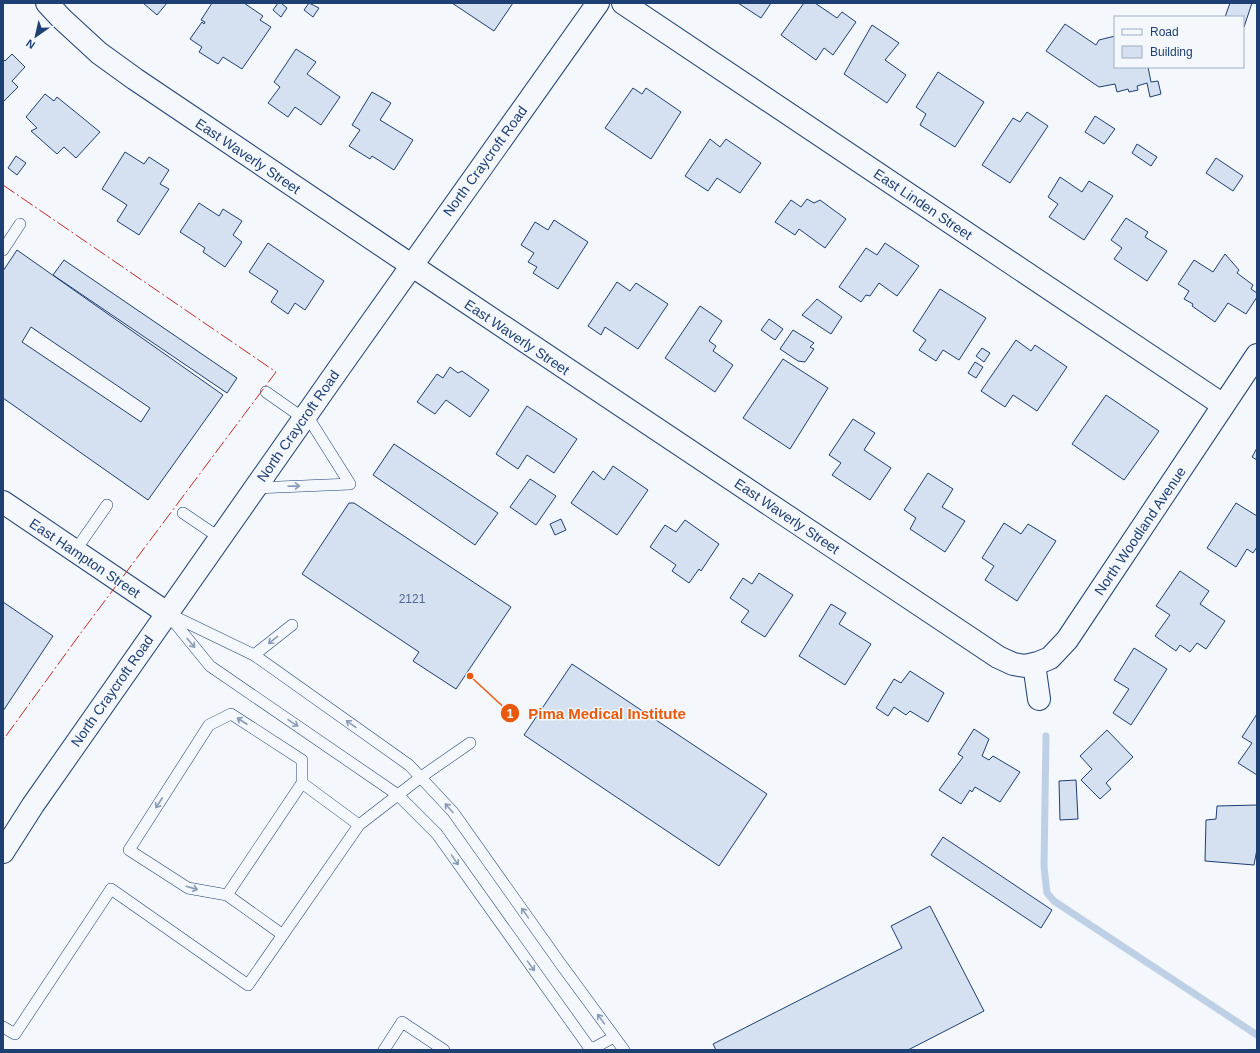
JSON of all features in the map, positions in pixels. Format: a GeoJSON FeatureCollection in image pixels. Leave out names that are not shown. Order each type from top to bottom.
{"type":"FeatureCollection","features":[{"type":"Feature","properties":{"kind":"street","name":"East Waverly Street"},"geometry":{"type":"LineString","coordinates":[[47,3],[99,53],[135,79],[998,657]]}},
{"type":"Feature","properties":{"kind":"street","name":"North Craycroft Road"},"geometry":{"type":"LineString","coordinates":[[3,852],[33,805],[305,416],[598,3]]}},
{"type":"Feature","properties":{"kind":"street","name":"East Linden Street"},"geometry":{"type":"LineString","coordinates":[[623,3],[1223,405]]}},
{"type":"Feature","properties":{"kind":"street","name":"North Woodland Avenue"},"geometry":{"type":"LineString","coordinates":[[998,657],[1013,664],[1025,666],[1034,664],[1050,658],[1067,640],[1257,355]]}},
{"type":"Feature","properties":{"kind":"street","name":"East Hampton Street"},"geometry":{"type":"LineString","coordinates":[[3,502],[167,613]]}},
{"type":"Feature","properties":{"kind":"street"},"geometry":{"type":"LineString","coordinates":[[1034,664],[1039,699]]}},
{"type":"Feature","properties":{"kind":"lane"},"geometry":{"type":"LineString","coordinates":[[3,250],[20,224]]}},
{"type":"Feature","properties":{"kind":"lane"},"geometry":{"type":"LineString","coordinates":[[255,488],[350,484],[305,416],[266,392]]}},
{"type":"Feature","properties":{"kind":"lane"},"geometry":{"type":"LineString","coordinates":[[75,551],[108,505]]}},
{"type":"Feature","properties":{"kind":"lane"},"geometry":{"type":"LineString","coordinates":[[183,513],[220,538]]}},
{"type":"Feature","properties":{"kind":"lane"},"geometry":{"type":"LineString","coordinates":[[167,613],[254,655],[409,765],[453,812],[624,1050]]}},
{"type":"Feature","properties":{"kind":"lane"},"geometry":{"type":"LineString","coordinates":[[167,613],[210,666],[398,795],[437,834],[591,1050],[614,1037]]}},
{"type":"Feature","properties":{"kind":"lane"},"geometry":{"type":"LineString","coordinates":[[254,655],[292,625]]}},
{"type":"Feature","properties":{"kind":"lane"},"geometry":{"type":"LineString","coordinates":[[227,895],[302,784],[302,760],[231,714],[209,725],[129,850],[188,888],[227,895],[283,935]]}},
{"type":"Feature","properties":{"kind":"lane"},"geometry":{"type":"LineString","coordinates":[[3,1027],[15,1034],[111,890],[248,985],[359,824],[421,777],[470,744]]}},
{"type":"Feature","properties":{"kind":"lane"},"geometry":{"type":"LineString","coordinates":[[302,784],[359,824]]}},
{"type":"Feature","properties":{"kind":"lane"},"geometry":{"type":"LineString","coordinates":[[384,1050],[402,1022],[444,1050]]}},
{"type":"Feature","properties":{"kind":"building"},"geometry":{"type":"Polygon","coordinates":[[[143,3],[167,3],[157,15],[143,3]]]}},
{"type":"Feature","properties":{"kind":"building"},"geometry":{"type":"Polygon","coordinates":[[[212,3],[244,3],[263,16],[260,20],[271,27],[242,69],[223,57],[218,64],[199,52],[202,47],[190,39],[202,22],[204,24],[205,22],[201,20],[212,3]]]}},
{"type":"Feature","properties":{"kind":"building"},"geometry":{"type":"Polygon","coordinates":[[[278,3],[281,3],[287,8],[281,17],[273,10],[278,3]]]}},
{"type":"Feature","properties":{"kind":"building"},"geometry":{"type":"Polygon","coordinates":[[[309,3],[319,8],[313,17],[304,10],[309,3]]]}},
{"type":"Feature","properties":{"kind":"building"},"geometry":{"type":"Polygon","coordinates":[[[452,3],[513,3],[494,31],[452,3]]]}},
{"type":"Feature","properties":{"kind":"building"},"geometry":{"type":"Polygon","coordinates":[[[738,3],[771,3],[761,18],[738,3]]]}},
{"type":"Feature","properties":{"kind":"building"},"geometry":{"type":"Polygon","coordinates":[[[804,3],[815,3],[837,18],[842,12],[856,22],[833,55],[824,48],[816,60],[781,35],[804,3]]]}},
{"type":"Feature","properties":{"kind":"building"},"geometry":{"type":"Polygon","coordinates":[[[1230,3],[1252,3],[1244,27],[1244,16],[1225,16],[1230,3]]]}},
{"type":"Feature","properties":{"kind":"building"},"geometry":{"type":"Polygon","coordinates":[[[1065,24],[1096,45],[1099,40],[1114,36],[1114,68],[1148,68],[1151,82],[1158,81],[1161,94],[1150,97],[1147,83],[1137,86],[1138,90],[1129,92],[1128,89],[1117,92],[1115,84],[1099,87],[1046,51],[1065,24]]]}},
{"type":"Feature","properties":{"kind":"building"},"geometry":{"type":"Polygon","coordinates":[[[872,25],[899,43],[885,60],[906,75],[887,103],[844,74],[872,25]]]}},
{"type":"Feature","properties":{"kind":"building"},"geometry":{"type":"Polygon","coordinates":[[[296,49],[316,62],[307,74],[340,97],[321,125],[295,107],[288,117],[268,103],[280,87],[274,82],[296,49]]]}},
{"type":"Feature","properties":{"kind":"building"},"geometry":{"type":"Polygon","coordinates":[[[12,54],[25,67],[12,81],[18,87],[3,102],[3,59],[5,61],[12,54]]]}},
{"type":"Feature","properties":{"kind":"building"},"geometry":{"type":"Polygon","coordinates":[[[938,72],[984,102],[955,147],[920,125],[926,114],[916,107],[938,72]]]}},
{"type":"Feature","properties":{"kind":"building"},"geometry":{"type":"Polygon","coordinates":[[[633,88],[642,94],[646,88],[681,112],[651,159],[605,128],[633,88]]]}},
{"type":"Feature","properties":{"kind":"building"},"geometry":{"type":"Polygon","coordinates":[[[372,92],[391,103],[380,120],[413,140],[394,170],[372,156],[370,159],[349,146],[360,130],[352,125],[372,92]]]}},
{"type":"Feature","properties":{"kind":"building"},"geometry":{"type":"Polygon","coordinates":[[[45,94],[54,101],[57,97],[100,132],[76,158],[64,147],[57,154],[31,131],[37,128],[26,117],[45,94]]]}},
{"type":"Feature","properties":{"kind":"building"},"geometry":{"type":"Polygon","coordinates":[[[1027,112],[1048,126],[1010,183],[982,165],[1013,118],[1020,122],[1027,112]]]}},
{"type":"Feature","properties":{"kind":"building"},"geometry":{"type":"Polygon","coordinates":[[[1095,116],[1115,129],[1104,144],[1085,132],[1095,116]]]}},
{"type":"Feature","properties":{"kind":"building"},"geometry":{"type":"Polygon","coordinates":[[[710,139],[720,147],[726,139],[761,163],[740,193],[717,178],[708,191],[685,176],[710,139]]]}},
{"type":"Feature","properties":{"kind":"building"},"geometry":{"type":"Polygon","coordinates":[[[1137,144],[1157,157],[1151,166],[1132,153],[1137,144]]]}},
{"type":"Feature","properties":{"kind":"building"},"geometry":{"type":"Polygon","coordinates":[[[125,152],[144,164],[149,157],[169,170],[160,184],[169,189],[139,235],[117,221],[127,205],[102,189],[125,152]]]}},
{"type":"Feature","properties":{"kind":"building"},"geometry":{"type":"Polygon","coordinates":[[[16,156],[26,163],[17,175],[8,168],[16,156]]]}},
{"type":"Feature","properties":{"kind":"building"},"geometry":{"type":"Polygon","coordinates":[[[1216,158],[1243,176],[1233,191],[1206,173],[1216,158]]]}},
{"type":"Feature","properties":{"kind":"building"},"geometry":{"type":"Polygon","coordinates":[[[1060,177],[1082,192],[1089,181],[1113,196],[1084,240],[1049,217],[1058,204],[1048,197],[1060,177]]]}},
{"type":"Feature","properties":{"kind":"building"},"geometry":{"type":"Polygon","coordinates":[[[807,199],[814,203],[820,200],[846,219],[825,248],[799,229],[795,235],[775,222],[791,200],[801,207],[807,199]]]}},
{"type":"Feature","properties":{"kind":"building"},"geometry":{"type":"Polygon","coordinates":[[[199,203],[219,216],[223,209],[242,221],[233,235],[242,242],[225,267],[203,252],[205,248],[180,232],[199,203]]]}},
{"type":"Feature","properties":{"kind":"building"},"geometry":{"type":"Polygon","coordinates":[[[1126,218],[1148,232],[1145,237],[1167,251],[1147,281],[1114,259],[1122,248],[1111,240],[1126,218]]]}},
{"type":"Feature","properties":{"kind":"building"},"geometry":{"type":"Polygon","coordinates":[[[554,220],[588,242],[558,289],[533,273],[537,267],[528,262],[534,253],[521,245],[535,222],[548,230],[554,220]]]}},
{"type":"Feature","properties":{"kind":"building"},"geometry":{"type":"Polygon","coordinates":[[[268,243],[324,281],[305,310],[295,303],[288,314],[271,302],[278,291],[249,272],[268,243]]]}},
{"type":"Feature","properties":{"kind":"building"},"geometry":{"type":"Polygon","coordinates":[[[885,243],[919,266],[897,296],[879,283],[870,296],[866,295],[861,302],[839,287],[866,248],[877,255],[885,243]]]}},
{"type":"Feature","properties":{"kind":"building"},"geometry":{"type":"Polygon","coordinates":[[[17,250],[223,395],[148,500],[3,398],[3,271],[17,250]],[[31,327],[22,342],[141,422],[150,408],[31,327]]]}},
{"type":"Feature","properties":{"kind":"building"},"geometry":{"type":"Polygon","coordinates":[[[1225,254],[1239,270],[1237,273],[1253,285],[1251,289],[1257,293],[1257,297],[1246,314],[1228,303],[1215,322],[1192,306],[1193,304],[1184,299],[1189,291],[1178,284],[1194,260],[1213,272],[1225,254]]]}},
{"type":"Feature","properties":{"kind":"building"},"geometry":{"type":"Polygon","coordinates":[[[64,260],[237,378],[227,393],[53,275],[64,260]]]}},
{"type":"Feature","properties":{"kind":"building"},"geometry":{"type":"Polygon","coordinates":[[[617,282],[630,291],[636,283],[668,304],[638,349],[605,327],[601,335],[588,326],[617,282]]]}},
{"type":"Feature","properties":{"kind":"building"},"geometry":{"type":"Polygon","coordinates":[[[940,289],[986,318],[959,360],[943,350],[936,361],[919,350],[926,340],[913,331],[940,289]]]}},
{"type":"Feature","properties":{"kind":"building"},"geometry":{"type":"Polygon","coordinates":[[[817,299],[842,317],[831,334],[802,315],[817,299]]]}},
{"type":"Feature","properties":{"kind":"building"},"geometry":{"type":"Polygon","coordinates":[[[700,306],[722,321],[709,341],[716,346],[713,351],[733,365],[715,392],[665,358],[700,306]]]}},
{"type":"Feature","properties":{"kind":"building"},"geometry":{"type":"Polygon","coordinates":[[[769,319],[783,329],[775,340],[761,330],[769,319]]]}},
{"type":"Feature","properties":{"kind":"building"},"geometry":{"type":"Polygon","coordinates":[[[793,330],[814,343],[810,347],[814,349],[805,362],[798,361],[780,349],[793,330]]]}},
{"type":"Feature","properties":{"kind":"building"},"geometry":{"type":"Polygon","coordinates":[[[1016,340],[1031,351],[1035,345],[1067,367],[1037,411],[1013,395],[1005,407],[981,391],[1016,340]]]}},
{"type":"Feature","properties":{"kind":"building"},"geometry":{"type":"Polygon","coordinates":[[[982,348],[990,353],[984,362],[976,356],[982,348]]]}},
{"type":"Feature","properties":{"kind":"building"},"geometry":{"type":"Polygon","coordinates":[[[783,359],[828,388],[790,449],[743,418],[783,359]]]}},
{"type":"Feature","properties":{"kind":"building"},"geometry":{"type":"Polygon","coordinates":[[[975,362],[983,367],[976,378],[968,373],[975,362]]]}},
{"type":"Feature","properties":{"kind":"building"},"geometry":{"type":"Polygon","coordinates":[[[450,367],[458,373],[462,371],[489,390],[470,417],[446,400],[435,414],[417,402],[437,374],[443,378],[450,367]]]}},
{"type":"Feature","properties":{"kind":"building"},"geometry":{"type":"Polygon","coordinates":[[[1106,395],[1159,431],[1124,480],[1072,444],[1106,395]]]}},
{"type":"Feature","properties":{"kind":"building"},"geometry":{"type":"Polygon","coordinates":[[[527,406],[577,439],[554,473],[527,455],[518,469],[496,454],[527,406]]]}},
{"type":"Feature","properties":{"kind":"building"},"geometry":{"type":"Polygon","coordinates":[[[853,419],[875,433],[864,450],[891,468],[870,500],[832,475],[841,463],[829,455],[853,419]]]}},
{"type":"Feature","properties":{"kind":"building"},"geometry":{"type":"Polygon","coordinates":[[[394,444],[498,513],[475,545],[373,475],[394,444]]]}},
{"type":"Feature","properties":{"kind":"building"},"geometry":{"type":"Polygon","coordinates":[[[1257,448],[1257,460],[1252,457],[1257,448]]]}},
{"type":"Feature","properties":{"kind":"building"},"geometry":{"type":"Polygon","coordinates":[[[613,466],[648,490],[617,535],[571,503],[593,471],[604,480],[613,466]]]}},
{"type":"Feature","properties":{"kind":"building"},"geometry":{"type":"Polygon","coordinates":[[[928,473],[953,489],[942,507],[965,521],[945,552],[910,529],[916,518],[904,510],[928,473]]]}},
{"type":"Feature","properties":{"kind":"building"},"geometry":{"type":"Polygon","coordinates":[[[530,479],[556,496],[536,525],[510,507],[530,479]]]}},
{"type":"Feature","properties":{"kind":"building"},"geometry":{"type":"Polygon","coordinates":[[[349,503],[354,503],[511,607],[456,689],[413,661],[419,652],[302,574],[349,503]]]}},
{"type":"Feature","properties":{"kind":"building"},"geometry":{"type":"Polygon","coordinates":[[[1236,503],[1257,516],[1257,547],[1253,553],[1247,549],[1236,567],[1207,548],[1236,503]]]}},
{"type":"Feature","properties":{"kind":"building"},"geometry":{"type":"Polygon","coordinates":[[[561,519],[566,530],[555,535],[550,524],[561,519]]]}},
{"type":"Feature","properties":{"kind":"building"},"geometry":{"type":"Polygon","coordinates":[[[685,520],[719,544],[701,571],[699,569],[689,583],[672,571],[676,565],[650,547],[665,525],[676,532],[685,520]]]}},
{"type":"Feature","properties":{"kind":"building"},"geometry":{"type":"Polygon","coordinates":[[[1004,523],[1021,534],[1028,524],[1056,541],[1017,601],[985,580],[994,566],[982,558],[1004,523]]]}},
{"type":"Feature","properties":{"kind":"building"},"geometry":{"type":"Polygon","coordinates":[[[1180,571],[1209,591],[1200,604],[1225,621],[1206,649],[1197,643],[1190,652],[1180,645],[1176,651],[1155,636],[1170,615],[1156,606],[1180,571]]]}},
{"type":"Feature","properties":{"kind":"building"},"geometry":{"type":"Polygon","coordinates":[[[759,573],[793,595],[765,637],[741,622],[749,611],[730,598],[743,578],[752,584],[759,573]]]}},
{"type":"Feature","properties":{"kind":"building"},"geometry":{"type":"Polygon","coordinates":[[[3,602],[53,636],[3,711],[3,602]]]}},
{"type":"Feature","properties":{"kind":"building"},"geometry":{"type":"Polygon","coordinates":[[[831,604],[846,613],[839,624],[871,644],[845,685],[799,656],[831,604]]]}},
{"type":"Feature","properties":{"kind":"building"},"geometry":{"type":"Polygon","coordinates":[[[1134,648],[1167,669],[1131,725],[1113,713],[1129,689],[1114,680],[1134,648]]]}},
{"type":"Feature","properties":{"kind":"building"},"geometry":{"type":"Polygon","coordinates":[[[572,664],[767,794],[719,866],[524,735],[572,664]]]}},
{"type":"Feature","properties":{"kind":"building"},"geometry":{"type":"Polygon","coordinates":[[[910,671],[944,693],[928,722],[910,711],[906,715],[894,707],[888,716],[876,708],[894,679],[901,683],[910,671]]]}},
{"type":"Feature","properties":{"kind":"building"},"geometry":{"type":"Polygon","coordinates":[[[1257,714],[1257,775],[1238,763],[1252,743],[1242,737],[1257,714]]]}},
{"type":"Feature","properties":{"kind":"building"},"geometry":{"type":"Polygon","coordinates":[[[974,729],[989,739],[982,756],[989,760],[993,756],[1020,772],[1000,802],[975,787],[972,792],[970,790],[961,804],[939,790],[963,757],[958,754],[974,729]]]}},
{"type":"Feature","properties":{"kind":"building"},"geometry":{"type":"Polygon","coordinates":[[[1107,730],[1133,757],[1106,783],[1111,789],[1100,799],[1081,780],[1092,769],[1080,756],[1107,730]]]}},
{"type":"Feature","properties":{"kind":"building"},"geometry":{"type":"Polygon","coordinates":[[[1076,780],[1078,819],[1060,820],[1059,781],[1076,780]]]}},
{"type":"Feature","properties":{"kind":"building"},"geometry":{"type":"Polygon","coordinates":[[[1257,805],[1257,849],[1254,865],[1205,861],[1206,820],[1216,819],[1217,806],[1257,805]]]}},
{"type":"Feature","properties":{"kind":"building"},"geometry":{"type":"Polygon","coordinates":[[[943,837],[1052,910],[1041,928],[931,855],[943,837]]]}},
{"type":"Feature","properties":{"kind":"building"},"geometry":{"type":"Polygon","coordinates":[[[930,906],[984,1011],[908,1050],[716,1050],[713,1044],[902,948],[891,926],[930,906]]]}},
{"type":"Feature","properties":{"kind":"waterway"},"geometry":{"type":"LineString","coordinates":[[1046,736],[1044,867],[1047,893],[1054,901],[1257,1035]]}},
{"type":"Feature","properties":{"kind":"power"},"geometry":{"type":"LineString","coordinates":[[3,185],[276,372],[83,630],[3,740]]}},
{"type":"Feature","properties":{"kind":"place","name":"Pima Medical Institute"},"geometry":{"type":"Point","coordinates":[470,676]}}]}
